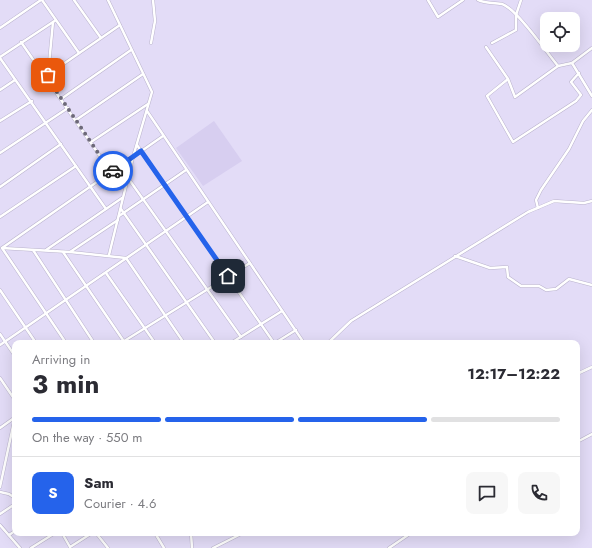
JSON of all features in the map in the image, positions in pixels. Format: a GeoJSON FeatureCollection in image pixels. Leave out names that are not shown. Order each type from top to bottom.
{"type":"FeatureCollection","features":[{"type":"Feature","properties":{"kind":"street"},"geometry":{"type":"LineString","coordinates":[[0,28],[42,0],[54,20],[79,53]]}},
{"type":"Feature","properties":{"kind":"street"},"geometry":{"type":"LineString","coordinates":[[74,0],[101,38]]}},
{"type":"Feature","properties":{"kind":"street"},"geometry":{"type":"LineString","coordinates":[[108,0],[152,92],[133,157],[109,255]]}},
{"type":"Feature","properties":{"kind":"street"},"geometry":{"type":"LineString","coordinates":[[151,43],[155,21],[153,0]]}},
{"type":"Feature","properties":{"kind":"street"},"geometry":{"type":"LineString","coordinates":[[428,0],[438,17],[463,0]]}},
{"type":"Feature","properties":{"kind":"street"},"geometry":{"type":"LineString","coordinates":[[478,0],[485,3],[502,4],[516,14],[558,66]]}},
{"type":"Feature","properties":{"kind":"street"},"geometry":{"type":"LineString","coordinates":[[492,43],[516,30],[516,14],[521,0]]}},
{"type":"Feature","properties":{"kind":"street"},"geometry":{"type":"LineString","coordinates":[[54,20],[0,58],[32,101],[106,209]]}},
{"type":"Feature","properties":{"kind":"street"},"geometry":{"type":"LineString","coordinates":[[47,76],[54,20]]}},
{"type":"Feature","properties":{"kind":"street"},"geometry":{"type":"LineString","coordinates":[[47,76],[120,25]]}},
{"type":"Feature","properties":{"kind":"street"},"geometry":{"type":"LineString","coordinates":[[22,42],[47,76],[111,172]]}},
{"type":"Feature","properties":{"kind":"street"},"geometry":{"type":"LineString","coordinates":[[486,47],[508,79],[515,97],[558,66],[572,63],[592,48]]}},
{"type":"Feature","properties":{"kind":"street"},"geometry":{"type":"LineString","coordinates":[[61,99],[131,50]]}},
{"type":"Feature","properties":{"kind":"street"},"geometry":{"type":"LineString","coordinates":[[572,63],[592,96]]}},
{"type":"Feature","properties":{"kind":"street"},"geometry":{"type":"LineString","coordinates":[[76,120],[143,74]]}},
{"type":"Feature","properties":{"kind":"street"},"geometry":{"type":"LineString","coordinates":[[508,79],[487,96],[514,142],[576,102],[581,95],[571,82],[579,74]]}},
{"type":"Feature","properties":{"kind":"street"},"geometry":{"type":"LineString","coordinates":[[0,90],[15,80]]}},
{"type":"Feature","properties":{"kind":"street"},"geometry":{"type":"LineString","coordinates":[[0,121],[32,101]]}},
{"type":"Feature","properties":{"kind":"street"},"geometry":{"type":"LineString","coordinates":[[91,142],[148,104]]}},
{"type":"Feature","properties":{"kind":"street"},"geometry":{"type":"LineString","coordinates":[[0,153],[68,108]]}},
{"type":"Feature","properties":{"kind":"street"},"geometry":{"type":"LineString","coordinates":[[538,208],[536,200],[540,190],[569,149],[583,121],[592,110]]}},
{"type":"Feature","properties":{"kind":"street"},"geometry":{"type":"LineString","coordinates":[[146,111],[302,340]]}},
{"type":"Feature","properties":{"kind":"street"},"geometry":{"type":"LineString","coordinates":[[1,248],[163,136]]}},
{"type":"Feature","properties":{"kind":"street"},"geometry":{"type":"LineString","coordinates":[[0,187],[61,144]]}},
{"type":"Feature","properties":{"kind":"street"},"geometry":{"type":"LineString","coordinates":[[137,145],[273,340]]}},
{"type":"Feature","properties":{"kind":"street"},"geometry":{"type":"LineString","coordinates":[[0,217],[76,166]]}},
{"type":"Feature","properties":{"kind":"street"},"geometry":{"type":"LineString","coordinates":[[70,252],[186,170]]}},
{"type":"Feature","properties":{"kind":"street"},"geometry":{"type":"LineString","coordinates":[[128,178],[241,337]]}},
{"type":"Feature","properties":{"kind":"street"},"geometry":{"type":"LineString","coordinates":[[45,250],[123,197]]}},
{"type":"Feature","properties":{"kind":"street"},"geometry":{"type":"LineString","coordinates":[[331,340],[352,321],[455,256],[538,208],[554,201],[584,203],[592,201]]}},
{"type":"Feature","properties":{"kind":"street"},"geometry":{"type":"LineString","coordinates":[[0,345],[208,202]]}},
{"type":"Feature","properties":{"kind":"street"},"geometry":{"type":"LineString","coordinates":[[121,208],[213,340]]}},
{"type":"Feature","properties":{"kind":"street"},"geometry":{"type":"LineString","coordinates":[[1,248],[109,255],[126,258],[182,340]]}},
{"type":"Feature","properties":{"kind":"street"},"geometry":{"type":"LineString","coordinates":[[1,248],[64,340]]}},
{"type":"Feature","properties":{"kind":"street"},"geometry":{"type":"LineString","coordinates":[[33,250],[92,340]]}},
{"type":"Feature","properties":{"kind":"street"},"geometry":{"type":"LineString","coordinates":[[63,252],[122,340]]}},
{"type":"Feature","properties":{"kind":"street"},"geometry":{"type":"LineString","coordinates":[[455,256],[490,268],[507,267],[508,277],[521,286],[539,286],[546,290],[556,289],[569,279],[592,285]]}},
{"type":"Feature","properties":{"kind":"street"},"geometry":{"type":"LineString","coordinates":[[126,340],[250,263]]}},
{"type":"Feature","properties":{"kind":"street"},"geometry":{"type":"LineString","coordinates":[[106,273],[153,340]]}},
{"type":"Feature","properties":{"kind":"street"},"geometry":{"type":"LineString","coordinates":[[0,290],[34,340]]}},
{"type":"Feature","properties":{"kind":"street"},"geometry":{"type":"LineString","coordinates":[[236,340],[282,311]]}},
{"type":"Feature","properties":{"kind":"street"},"geometry":{"type":"LineString","coordinates":[[280,340],[296,330]]}},
{"type":"Feature","properties":{"kind":"street"},"geometry":{"type":"LineString","coordinates":[[0,334],[12,352]]}},
{"type":"Feature","properties":{"kind":"street"},"geometry":{"type":"LineString","coordinates":[[580,373],[592,367]]}},
{"type":"Feature","properties":{"kind":"street"},"geometry":{"type":"LineString","coordinates":[[0,378],[12,396]]}},
{"type":"Feature","properties":{"kind":"street"},"geometry":{"type":"LineString","coordinates":[[0,428],[12,419]]}},
{"type":"Feature","properties":{"kind":"street"},"geometry":{"type":"LineString","coordinates":[[0,421],[3,426]]}},
{"type":"Feature","properties":{"kind":"street"},"geometry":{"type":"LineString","coordinates":[[0,487],[12,431]]}},
{"type":"Feature","properties":{"kind":"street"},"geometry":{"type":"LineString","coordinates":[[580,440],[592,434]]}},
{"type":"Feature","properties":{"kind":"street"},"geometry":{"type":"LineString","coordinates":[[0,492],[12,496]]}},
{"type":"Feature","properties":{"kind":"street"},"geometry":{"type":"LineString","coordinates":[[0,514],[12,506]]}},
{"type":"Feature","properties":{"kind":"street"},"geometry":{"type":"LineString","coordinates":[[0,525],[1,530],[20,548]]}},
{"type":"Feature","properties":{"kind":"street"},"geometry":{"type":"LineString","coordinates":[[8,535],[12,533]]}},
{"type":"Feature","properties":{"kind":"street"},"geometry":{"type":"LineString","coordinates":[[32,548],[50,536]]}},
{"type":"Feature","properties":{"kind":"street"},"geometry":{"type":"LineString","coordinates":[[64,536],[70,547],[87,536]]}},
{"type":"Feature","properties":{"kind":"street"},"geometry":{"type":"LineString","coordinates":[[98,536],[108,548]]}},
{"type":"Feature","properties":{"kind":"street"},"geometry":{"type":"LineString","coordinates":[[157,536],[164,548]]}},
{"type":"Feature","properties":{"kind":"street"},"geometry":{"type":"LineString","coordinates":[[191,536],[192,548]]}},
{"type":"Feature","properties":{"kind":"street"},"geometry":{"type":"LineString","coordinates":[[213,548],[237,536]]}},
{"type":"Feature","properties":{"kind":"street"},"geometry":{"type":"LineString","coordinates":[[390,548],[407,536]]}},
{"type":"Feature","properties":{"kind":"shaded area"},"geometry":{"type":"Polygon","coordinates":[[[214,121],[242,161],[203,186],[176,148],[214,121]]]}},
{"type":"Feature","properties":{"kind":"way so far"},"geometry":{"type":"LineString","coordinates":[[48,75],[46,76],[111,172],[113,171]]}},
{"type":"Feature","properties":{"kind":"route"},"geometry":{"type":"LineString","coordinates":[[113,171],[141,151],[228,276]]}}]}
